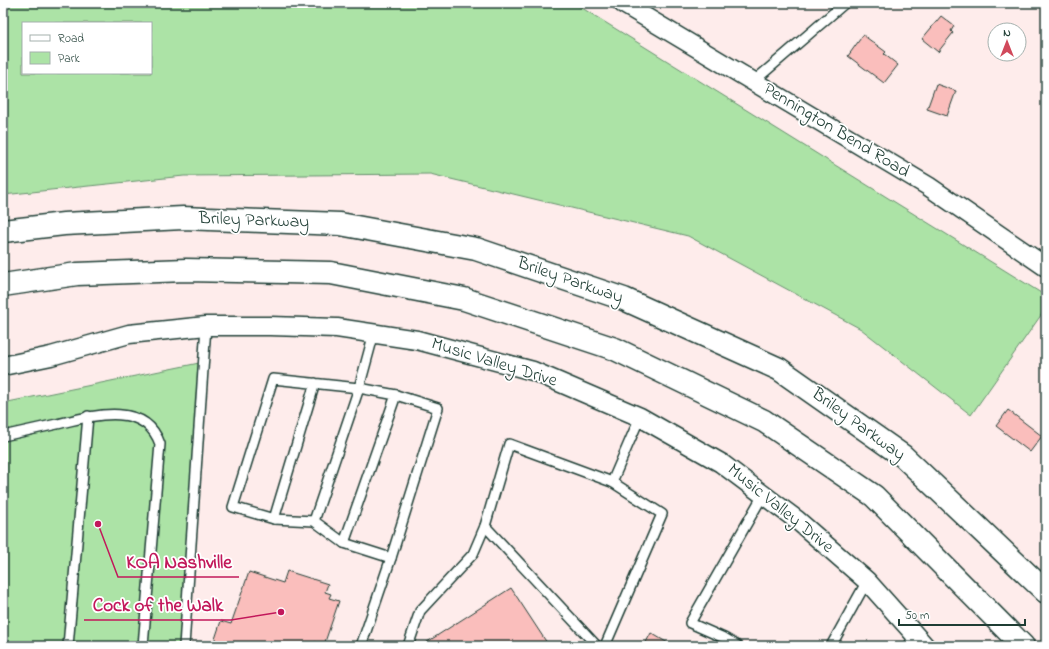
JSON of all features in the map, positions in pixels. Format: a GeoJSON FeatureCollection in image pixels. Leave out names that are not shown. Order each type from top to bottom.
{"type":"FeatureCollection","features":[{"type":"Feature","properties":{"kind":"highway","name":"Briley Parkway"},"geometry":{"type":"LineString","coordinates":[[3,231],[64,224],[183,218],[340,224],[476,249],[609,294],[779,369],[903,456],[1046,592]]}},
{"type":"Feature","properties":{"kind":"highway"},"geometry":{"type":"LineString","coordinates":[[3,284],[77,274],[186,270],[331,273],[464,298],[615,349],[764,421],[874,496],[1023,646]]}},
{"type":"Feature","properties":{"kind":"street","name":"Pennington Bend Road"},"geometry":{"type":"LineString","coordinates":[[622,3],[928,186],[1046,267]]}},
{"type":"Feature","properties":{"kind":"street","name":"Music Valley Drive"},"geometry":{"type":"LineString","coordinates":[[3,366],[51,356],[129,334],[206,326],[337,328],[374,333],[417,340],[533,371],[640,417],[721,463],[797,520],[867,582],[916,642]]}},
{"type":"Feature","properties":{"kind":"lane"},"geometry":{"type":"LineString","coordinates":[[753,82],[845,3]]}},
{"type":"Feature","properties":{"kind":"lane"},"geometry":{"type":"LineString","coordinates":[[184,646],[206,326]]}},
{"type":"Feature","properties":{"kind":"lane"},"geometry":{"type":"LineString","coordinates":[[314,521],[358,388],[374,333]]}},
{"type":"Feature","properties":{"kind":"lane"},"geometry":{"type":"LineString","coordinates":[[361,646],[391,558],[438,408],[396,396],[358,388],[273,379],[233,508],[274,519],[314,521],[344,543],[391,558]]}},
{"type":"Feature","properties":{"kind":"lane"},"geometry":{"type":"LineString","coordinates":[[274,519],[315,383]]}},
{"type":"Feature","properties":{"kind":"lane"},"geometry":{"type":"LineString","coordinates":[[344,543],[396,396]]}},
{"type":"Feature","properties":{"kind":"lane"},"geometry":{"type":"LineString","coordinates":[[3,436],[88,416],[106,414],[127,416],[145,422],[157,433],[160,444],[143,646]]}},
{"type":"Feature","properties":{"kind":"lane"},"geometry":{"type":"LineString","coordinates":[[68,646],[88,416]]}},
{"type":"Feature","properties":{"kind":"lane"},"geometry":{"type":"LineString","coordinates":[[612,482],[640,417]]}},
{"type":"Feature","properties":{"kind":"lane"},"geometry":{"type":"LineString","coordinates":[[408,646],[420,611],[473,554],[485,526],[509,444],[612,482],[662,514],[605,646]]}},
{"type":"Feature","properties":{"kind":"lane"},"geometry":{"type":"LineString","coordinates":[[738,646],[690,623],[763,495]]}},
{"type":"Feature","properties":{"kind":"lane"},"geometry":{"type":"LineString","coordinates":[[485,526],[597,646]]}},
{"type":"Feature","properties":{"kind":"lane"},"geometry":{"type":"LineString","coordinates":[[831,646],[867,582]]}},
{"type":"Feature","properties":{"kind":"green space"},"geometry":{"type":"Polygon","coordinates":[[[3,3],[574,3],[1046,296],[1046,308],[971,415],[861,329],[688,236],[430,174],[184,176],[3,195],[3,3]]]}},
{"type":"Feature","properties":{"kind":"green space"},"geometry":{"type":"Polygon","coordinates":[[[204,362],[184,646],[3,646],[3,403],[204,362]]]}},
{"type":"Feature","properties":{"kind":"building"},"geometry":{"type":"Polygon","coordinates":[[[941,16],[954,26],[951,31],[953,33],[938,52],[922,39],[941,16]]]}},
{"type":"Feature","properties":{"kind":"building"},"geometry":{"type":"Polygon","coordinates":[[[863,35],[886,52],[884,54],[898,65],[884,83],[848,56],[863,35]]]}},
{"type":"Feature","properties":{"kind":"building"},"geometry":{"type":"Polygon","coordinates":[[[936,84],[956,91],[947,116],[927,109],[936,84]]]}},
{"type":"Feature","properties":{"kind":"building"},"geometry":{"type":"Polygon","coordinates":[[[1008,410],[1042,436],[1030,452],[996,426],[1008,410]]]}},
{"type":"Feature","properties":{"kind":"building"},"geometry":{"type":"Polygon","coordinates":[[[287,571],[328,584],[325,592],[331,594],[329,598],[339,601],[324,645],[315,642],[314,646],[213,645],[221,621],[231,624],[249,572],[283,583],[287,571]]]}},
{"type":"Feature","properties":{"kind":"building"},"geometry":{"type":"Polygon","coordinates":[[[511,588],[549,646],[421,646],[511,588]]]}},
{"type":"Feature","properties":{"kind":"building"},"geometry":{"type":"Polygon","coordinates":[[[651,633],[673,646],[644,646],[651,633]]]}},
{"type":"Feature","properties":{"kind":"place","name":"KOA Nashville"},"geometry":{"type":"Point","coordinates":[98,524]}},
{"type":"Feature","properties":{"kind":"place","name":"Cock of the Walk"},"geometry":{"type":"Point","coordinates":[281,612]}}]}
